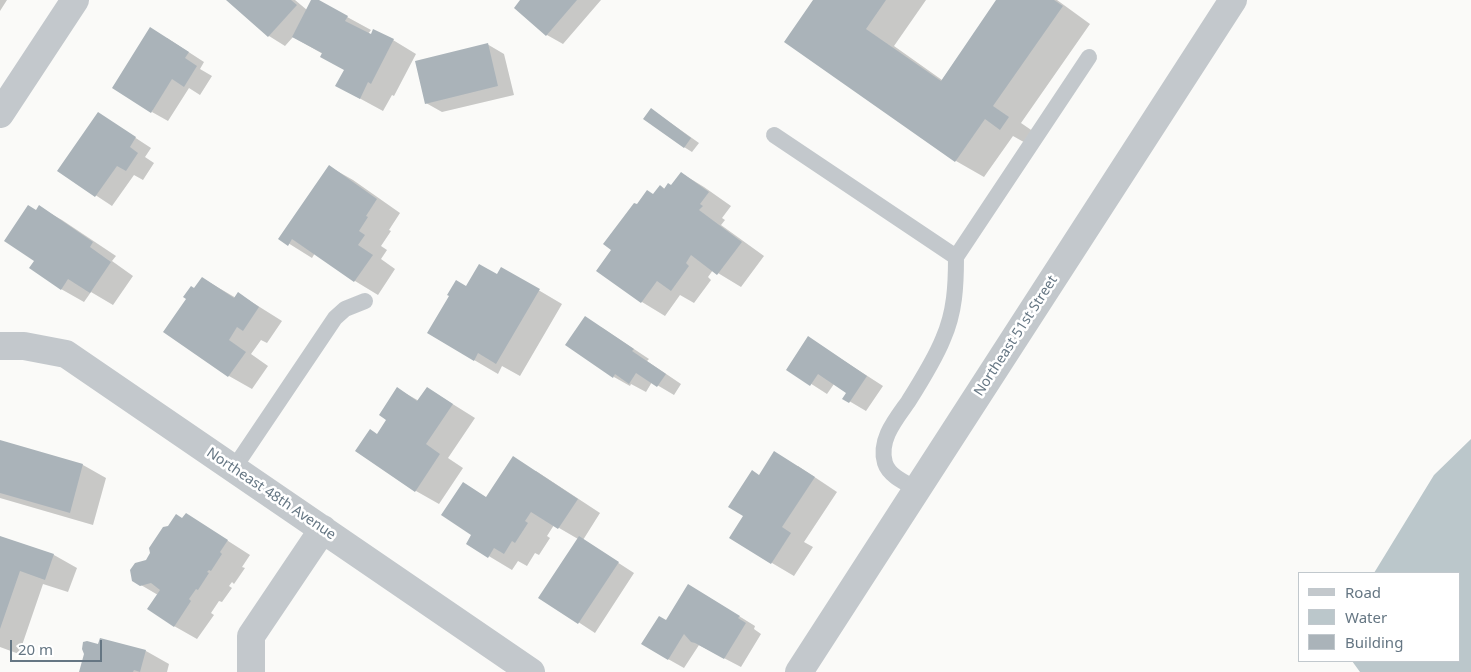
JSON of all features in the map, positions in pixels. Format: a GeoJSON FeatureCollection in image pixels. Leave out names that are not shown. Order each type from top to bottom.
{"type":"FeatureCollection","features":[{"type":"Feature","properties":{"kind":"street"},"geometry":{"type":"LineString","coordinates":[[0,114],[75,0]]}},
{"type":"Feature","properties":{"kind":"street","name":"Northeast 51st Street"},"geometry":{"type":"LineString","coordinates":[[799,672],[1233,0]]}},
{"type":"Feature","properties":{"kind":"street","name":"Northeast 48th Avenue"},"geometry":{"type":"LineString","coordinates":[[0,346],[24,346],[66,354],[531,672]]}},
{"type":"Feature","properties":{"kind":"street"},"geometry":{"type":"LineString","coordinates":[[251,672],[251,636],[323,529]]}},
{"type":"Feature","properties":{"kind":"lane"},"geometry":{"type":"LineString","coordinates":[[917,490],[890,471],[886,464],[884,451],[895,418],[908,402],[943,339],[953,310],[956,286],[956,257],[1089,57]]}},
{"type":"Feature","properties":{"kind":"lane"},"geometry":{"type":"LineString","coordinates":[[774,135],[956,257]]}},
{"type":"Feature","properties":{"kind":"lane"},"geometry":{"type":"LineString","coordinates":[[234,468],[335,318],[345,308],[365,301]]}},
{"type":"Feature","properties":{"kind":"water"},"geometry":{"type":"Polygon","coordinates":[[[1471,439],[1471,672],[1360,672],[1353,662],[1461,662],[1461,572],[1375,572],[1434,475],[1471,439]]]}},
{"type":"Feature","properties":{"kind":"building"},"geometry":{"type":"Polygon","coordinates":[[[226,0],[291,0],[297,5],[268,37],[226,0]]]}},
{"type":"Feature","properties":{"kind":"building"},"geometry":{"type":"Polygon","coordinates":[[[311,0],[319,0],[348,16],[345,21],[371,34],[373,29],[394,39],[371,84],[368,82],[360,99],[335,86],[344,70],[320,57],[322,53],[292,37],[311,0]]]}},
{"type":"Feature","properties":{"kind":"building"},"geometry":{"type":"Polygon","coordinates":[[[520,0],[577,0],[546,36],[514,8],[520,0]]]}},
{"type":"Feature","properties":{"kind":"building"},"geometry":{"type":"Polygon","coordinates":[[[813,0],[886,0],[866,29],[941,81],[996,0],[1054,0],[1063,6],[993,106],[1009,117],[1000,130],[985,119],[955,162],[784,42],[813,0]]]}},
{"type":"Feature","properties":{"kind":"building"},"geometry":{"type":"Polygon","coordinates":[[[150,27],[189,52],[185,58],[197,66],[184,87],[172,79],[151,113],[112,88],[150,27]]]}},
{"type":"Feature","properties":{"kind":"building"},"geometry":{"type":"Polygon","coordinates":[[[488,43],[498,86],[425,104],[415,61],[488,43]]]}},
{"type":"Feature","properties":{"kind":"building"},"geometry":{"type":"Polygon","coordinates":[[[651,108],[691,138],[684,148],[643,119],[651,108]]]}},
{"type":"Feature","properties":{"kind":"building"},"geometry":{"type":"Polygon","coordinates":[[[98,112],[136,137],[130,147],[138,153],[126,171],[117,166],[95,197],[57,171],[98,112]]]}},
{"type":"Feature","properties":{"kind":"building"},"geometry":{"type":"Polygon","coordinates":[[[329,165],[377,199],[359,231],[365,235],[358,245],[373,255],[354,282],[292,239],[288,246],[278,239],[329,165]]]}},
{"type":"Feature","properties":{"kind":"building"},"geometry":{"type":"Polygon","coordinates":[[[681,172],[709,192],[700,204],[703,206],[699,210],[742,242],[717,275],[691,255],[686,263],[689,266],[671,291],[657,281],[641,303],[596,271],[611,250],[603,244],[634,203],[637,204],[647,190],[653,194],[660,185],[664,189],[668,183],[671,185],[681,172]]]}},
{"type":"Feature","properties":{"kind":"building"},"geometry":{"type":"Polygon","coordinates":[[[28,205],[36,210],[39,205],[93,242],[90,247],[111,262],[90,293],[68,279],[61,290],[29,268],[34,261],[4,241],[28,205]]]}},
{"type":"Feature","properties":{"kind":"building"},"geometry":{"type":"Polygon","coordinates":[[[479,264],[497,274],[501,267],[540,289],[496,364],[478,353],[474,361],[427,333],[449,296],[447,295],[456,280],[466,286],[479,264]]]}},
{"type":"Feature","properties":{"kind":"building"},"geometry":{"type":"Polygon","coordinates":[[[202,277],[234,298],[238,292],[259,307],[243,331],[237,327],[229,340],[246,352],[228,377],[163,332],[186,299],[183,297],[191,286],[194,288],[202,277]]]}},
{"type":"Feature","properties":{"kind":"building"},"geometry":{"type":"Polygon","coordinates":[[[585,316],[634,349],[632,351],[666,374],[657,387],[636,373],[629,384],[615,374],[613,378],[565,345],[585,316]]]}},
{"type":"Feature","properties":{"kind":"building"},"geometry":{"type":"Polygon","coordinates":[[[808,336],[867,376],[849,403],[842,399],[846,393],[818,374],[810,386],[786,370],[808,336]]]}},
{"type":"Feature","properties":{"kind":"building"},"geometry":{"type":"Polygon","coordinates":[[[397,387],[417,401],[427,387],[453,404],[426,444],[440,454],[415,492],[355,451],[370,429],[377,434],[386,420],[379,415],[397,387]]]}},
{"type":"Feature","properties":{"kind":"building"},"geometry":{"type":"Polygon","coordinates":[[[0,440],[83,464],[70,513],[0,493],[0,440]]]}},
{"type":"Feature","properties":{"kind":"building"},"geometry":{"type":"Polygon","coordinates":[[[774,451],[815,477],[782,527],[791,533],[771,564],[729,538],[743,516],[728,507],[752,470],[759,475],[774,451]]]}},
{"type":"Feature","properties":{"kind":"building"},"geometry":{"type":"Polygon","coordinates":[[[513,456],[578,499],[558,529],[531,512],[525,521],[528,523],[515,543],[512,541],[504,554],[494,548],[488,558],[466,544],[471,535],[441,515],[463,482],[486,497],[513,456]]]}},
{"type":"Feature","properties":{"kind":"building"},"geometry":{"type":"Polygon","coordinates":[[[186,513],[228,540],[220,552],[222,554],[211,571],[207,572],[209,573],[198,590],[196,589],[189,599],[191,601],[174,627],[147,609],[160,590],[151,583],[140,586],[132,581],[130,570],[135,563],[146,560],[150,553],[149,548],[163,527],[168,526],[176,514],[182,518],[186,513]]]}},
{"type":"Feature","properties":{"kind":"building"},"geometry":{"type":"Polygon","coordinates":[[[0,536],[54,554],[45,580],[20,571],[0,629],[0,536]]]}},
{"type":"Feature","properties":{"kind":"building"},"geometry":{"type":"Polygon","coordinates":[[[579,536],[619,562],[578,624],[538,598],[579,536]]]}},
{"type":"Feature","properties":{"kind":"building"},"geometry":{"type":"Polygon","coordinates":[[[688,584],[740,616],[738,618],[746,623],[724,659],[691,642],[684,634],[668,660],[641,644],[659,616],[666,620],[688,584]]]}},
{"type":"Feature","properties":{"kind":"building"},"geometry":{"type":"Polygon","coordinates":[[[100,638],[146,650],[140,672],[134,670],[133,672],[79,672],[84,654],[82,649],[83,642],[87,641],[98,644],[100,638]]]}}]}
